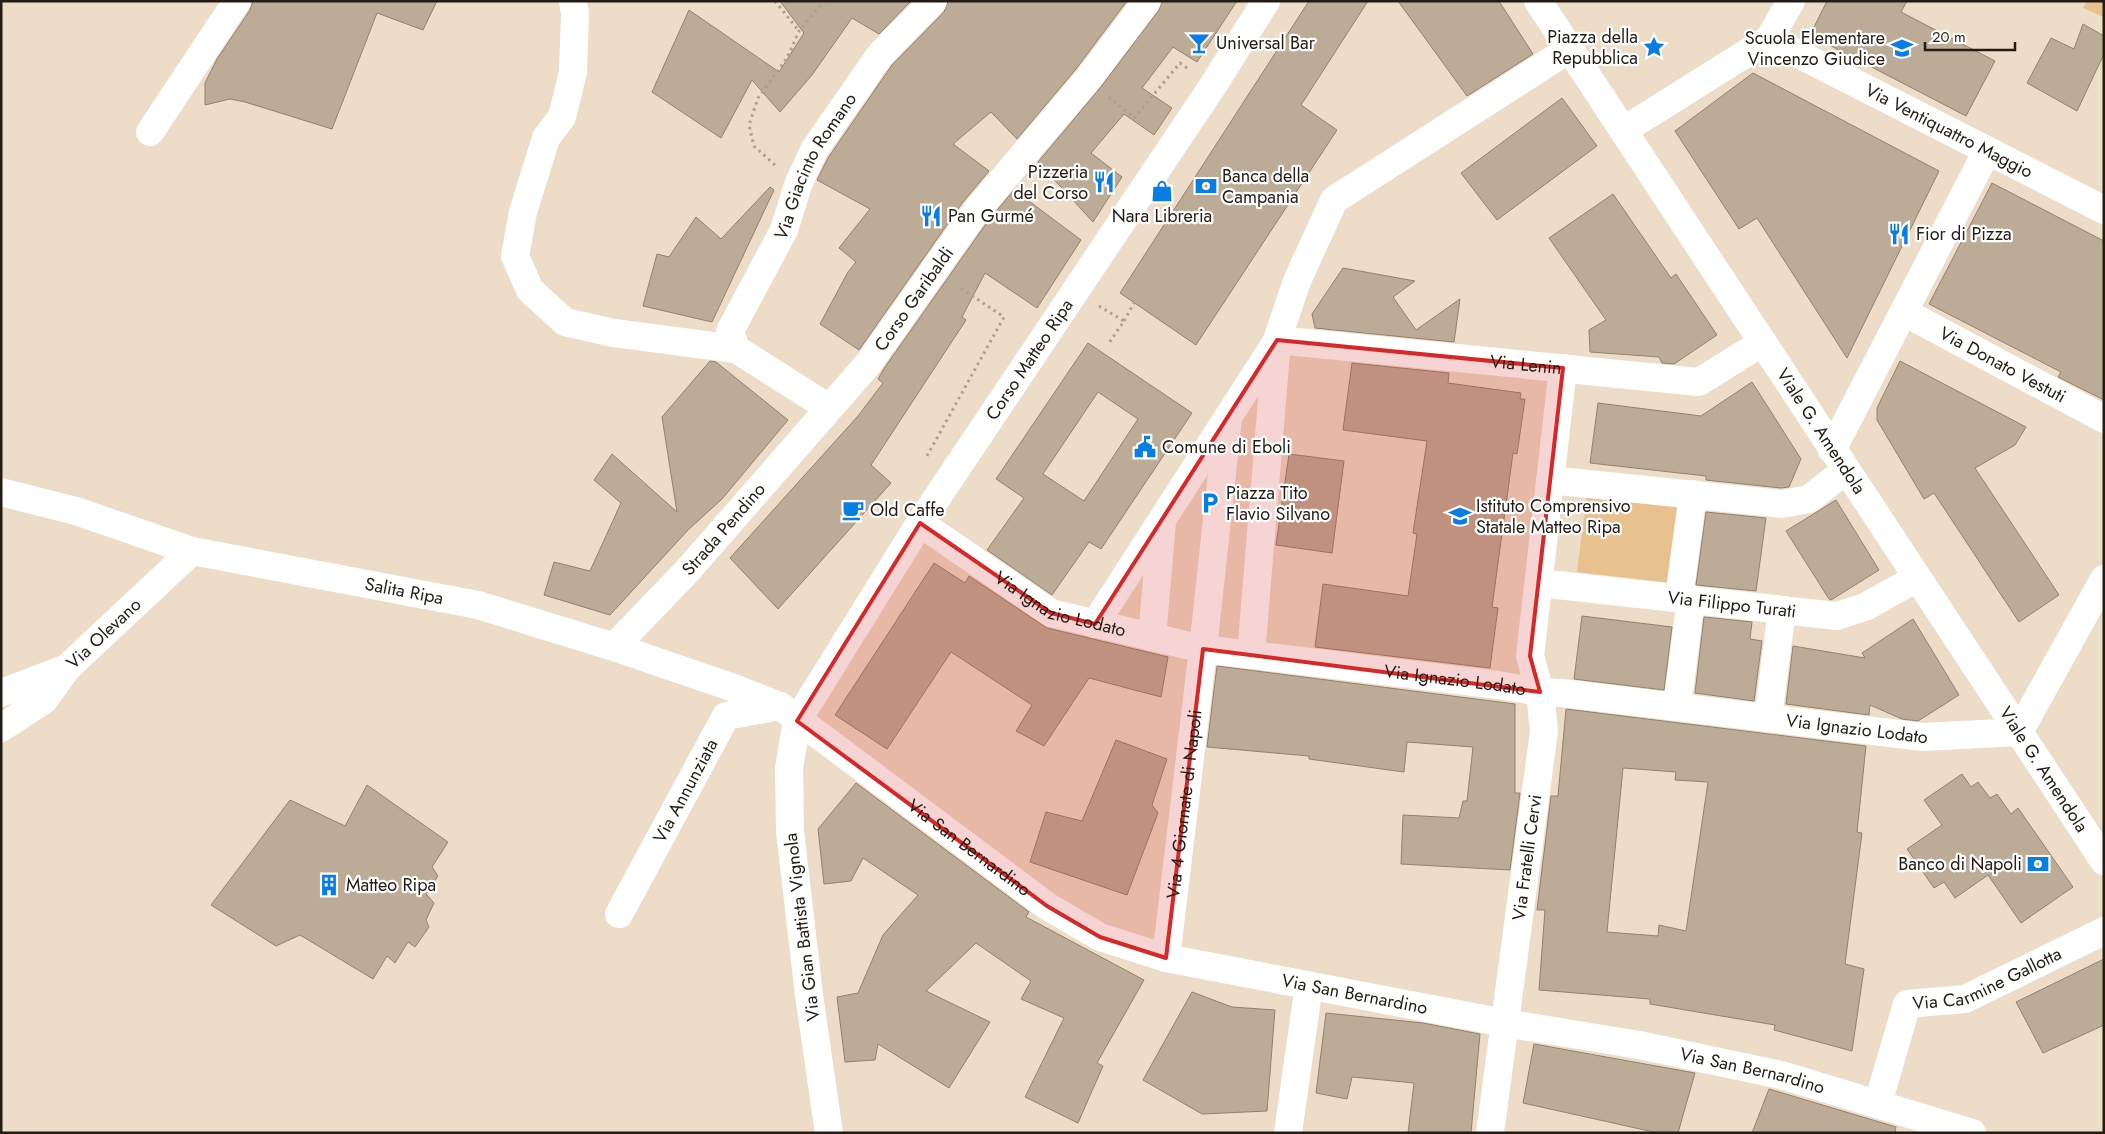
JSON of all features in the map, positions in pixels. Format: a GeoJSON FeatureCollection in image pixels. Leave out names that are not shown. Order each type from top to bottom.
{"type":"FeatureCollection","features":[{"type":"Feature","properties":{"kind":"street"},"geometry":{"type":"LineString","coordinates":[[150,132],[237,1]]}},
{"type":"Feature","properties":{"kind":"street"},"geometry":{"type":"LineString","coordinates":[[573,1],[575,14],[573,72],[569,90],[562,117],[546,138],[523,212],[515,256],[530,290],[565,322],[614,332],[736,349],[829,408]]}},
{"type":"Feature","properties":{"kind":"street","name":"Via Giacinto Romano"},"geometry":{"type":"LineString","coordinates":[[736,349],[730,331],[784,230],[798,185],[814,150],[880,55],[933,1]]}},
{"type":"Feature","properties":{"kind":"street","name":"Corso Garibaldi"},"geometry":{"type":"LineString","coordinates":[[829,408],[868,364],[976,211],[1088,79],[1147,1]]}},
{"type":"Feature","properties":{"kind":"street","name":"Corso Matteo Ripa"},"geometry":{"type":"LineString","coordinates":[[788,714],[920,523],[1214,84],[1266,1]]}},
{"type":"Feature","properties":{"kind":"street","name":"Viale G. Amendola"},"geometry":{"type":"LineString","coordinates":[[1538,1],[2104,861]]}},
{"type":"Feature","properties":{"kind":"street"},"geometry":{"type":"LineString","coordinates":[[1624,130],[1769,39],[1791,1]]}},
{"type":"Feature","properties":{"kind":"street","name":"Via Ventiquattro Maggio"},"geometry":{"type":"LineString","coordinates":[[1769,39],[1987,151],[2100,200]]}},
{"type":"Feature","properties":{"kind":"street"},"geometry":{"type":"LineString","coordinates":[[1095,624],[1277,340],[1297,281],[1334,200],[1570,48]]}},
{"type":"Feature","properties":{"kind":"street"},"geometry":{"type":"LineString","coordinates":[[1550,480],[1782,504],[1809,499],[1839,460],[1904,312],[1987,151]]}},
{"type":"Feature","properties":{"kind":"street","name":"Via Donato Vestuti"},"geometry":{"type":"LineString","coordinates":[[1904,312],[2104,418]]}},
{"type":"Feature","properties":{"kind":"street"},"geometry":{"type":"LineString","coordinates":[[1251,655],[1277,340]]}},
{"type":"Feature","properties":{"kind":"street","name":"Via Lenin"},"geometry":{"type":"LineString","coordinates":[[1277,340],[1699,382],[1763,342]]}},
{"type":"Feature","properties":{"kind":"street","name":"Via Fratelli Cervi"},"geometry":{"type":"LineString","coordinates":[[1490,1133],[1544,731],[1540,692],[1530,656],[1563,368]]}},
{"type":"Feature","properties":{"kind":"street","name":"Strada Pendino"},"geometry":{"type":"LineString","coordinates":[[614,647],[688,570],[829,408]]}},
{"type":"Feature","properties":{"kind":"street","name":"Via 4 Giornate di Napoli"},"geometry":{"type":"LineString","coordinates":[[1166,958],[1204,650],[1228,418]]}},
{"type":"Feature","properties":{"kind":"street","name":"Salita Ripa"},"geometry":{"type":"LineString","coordinates":[[1,492],[76,511],[192,551],[478,605],[614,647],[734,688],[788,714]]}},
{"type":"Feature","properties":{"kind":"street"},"geometry":{"type":"LineString","coordinates":[[1677,707],[1693,494]]}},
{"type":"Feature","properties":{"kind":"street"},"geometry":{"type":"LineString","coordinates":[[1152,637],[1163,518]]}},
{"type":"Feature","properties":{"kind":"street","name":"Via Ignazio Lodato"},"geometry":{"type":"LineString","coordinates":[[920,523],[1051,613],[1204,650],[1923,737],[2019,732]]}},
{"type":"Feature","properties":{"kind":"street","name":"Via Olevano"},"geometry":{"type":"LineString","coordinates":[[1,693],[67,668],[192,551]]}},
{"type":"Feature","properties":{"kind":"street","name":"Via Filippo Turati"},"geometry":{"type":"LineString","coordinates":[[1539,583],[1837,616],[1865,607],[1917,578]]}},
{"type":"Feature","properties":{"kind":"street"},"geometry":{"type":"LineString","coordinates":[[2019,732],[2104,579]]}},
{"type":"Feature","properties":{"kind":"street"},"geometry":{"type":"LineString","coordinates":[[1768,718],[1782,610]]}},
{"type":"Feature","properties":{"kind":"street"},"geometry":{"type":"LineString","coordinates":[[1,728],[44,700],[67,668]]}},
{"type":"Feature","properties":{"kind":"street","name":"Via Annunziata"},"geometry":{"type":"LineString","coordinates":[[619,914],[726,716],[788,714]]}},
{"type":"Feature","properties":{"kind":"street","name":"Via San Bernardino"},"geometry":{"type":"LineString","coordinates":[[788,714],[1046,906],[1100,937],[1166,958],[1505,1023],[1639,1045],[1781,1075],[1878,1103],[1937,1128],[1972,1133]]}},
{"type":"Feature","properties":{"kind":"street","name":"Via Gian Battista Vignola"},"geometry":{"type":"LineString","coordinates":[[788,714],[790,831],[829,1133]]}},
{"type":"Feature","properties":{"kind":"street","name":"Via Carmine Gallotta"},"geometry":{"type":"LineString","coordinates":[[1878,1103],[1907,1004],[1965,999],[2104,931]]}},
{"type":"Feature","properties":{"kind":"street"},"geometry":{"type":"LineString","coordinates":[[1288,1133],[1309,985]]}},
{"type":"Feature","properties":{"kind":"path"},"geometry":{"type":"LineString","coordinates":[[774,1],[799,32]]}},
{"type":"Feature","properties":{"kind":"path"},"geometry":{"type":"LineString","coordinates":[[798,185],[754,146],[749,125],[758,98],[787,58],[799,32],[824,1]]}},
{"type":"Feature","properties":{"kind":"path"},"geometry":{"type":"LineString","coordinates":[[1088,79],[1134,118],[1180,63],[1214,84]]}},
{"type":"Feature","properties":{"kind":"path"},"geometry":{"type":"LineString","coordinates":[[925,460],[1004,317],[934,270]]}},
{"type":"Feature","properties":{"kind":"path"},"geometry":{"type":"LineString","coordinates":[[1075,291],[1124,321]]}},
{"type":"Feature","properties":{"kind":"path"},"geometry":{"type":"LineString","coordinates":[[1109,343],[1134,303]]}},
{"type":"Feature","properties":{"kind":"highlighted area"},"geometry":{"type":"Polygon","coordinates":[[[1277,340],[1563,368],[1530,656],[1540,692],[1203,649],[1166,958],[1100,937],[1047,906],[797,721],[920,523],[1051,613],[1095,624],[1277,340]]]}},
{"type":"Feature","properties":{"kind":"shaded area"},"geometry":{"type":"Polygon","coordinates":[[[2087,1],[2104,1],[2104,17],[2083,8],[2087,1]]]}},
{"type":"Feature","properties":{"kind":"shaded area"},"geometry":{"type":"Polygon","coordinates":[[[1587,495],[1682,506],[1672,583],[1577,572],[1587,495]]]}},
{"type":"Feature","properties":{"kind":"building"},"geometry":{"type":"Polygon","coordinates":[[[253,1],[437,1],[423,30],[377,13],[332,129],[230,99],[205,105],[205,83],[217,59],[250,10],[253,1]]]}},
{"type":"Feature","properties":{"kind":"building"},"geometry":{"type":"Polygon","coordinates":[[[780,1],[911,1],[879,34],[852,18],[812,75],[780,112],[752,80],[721,138],[652,92],[689,10],[779,72],[804,33],[780,1]]]}},
{"type":"Feature","properties":{"kind":"building"},"geometry":{"type":"Polygon","coordinates":[[[948,1],[1127,1],[1076,69],[1017,139],[991,112],[953,144],[989,171],[963,202],[859,350],[820,324],[848,272],[856,262],[839,248],[870,209],[817,180],[828,158],[892,65],[944,12],[948,1]]]}},
{"type":"Feature","properties":{"kind":"building"},"geometry":{"type":"Polygon","coordinates":[[[1162,1],[1237,1],[1197,62],[1173,47],[1142,88],[1172,108],[1154,135],[1124,114],[1091,153],[1122,177],[1093,222],[1038,162],[1100,88],[1159,10],[1162,1]]]}},
{"type":"Feature","properties":{"kind":"building"},"geometry":{"type":"Polygon","coordinates":[[[1309,1],[1368,1],[1301,105],[1337,130],[1196,345],[1120,293],[1309,1]]]}},
{"type":"Feature","properties":{"kind":"building"},"geometry":{"type":"Polygon","coordinates":[[[1398,1],[1499,1],[1533,54],[1467,96],[1398,1]]]}},
{"type":"Feature","properties":{"kind":"building","name":"Scuola Elementare Vincenzo Giudice"},"geometry":{"type":"Polygon","coordinates":[[[1827,1],[1907,1],[1901,12],[1995,61],[1966,116],[1810,35],[1827,1]]]}},
{"type":"Feature","properties":{"kind":"building"},"geometry":{"type":"Polygon","coordinates":[[[2083,24],[2104,36],[2104,54],[2077,111],[2027,83],[2051,38],[2074,49],[2083,24]]]}},
{"type":"Feature","properties":{"kind":"building"},"geometry":{"type":"Polygon","coordinates":[[[1753,73],[1939,171],[1847,358],[1757,218],[1739,229],[1675,131],[1753,73]]]}},
{"type":"Feature","properties":{"kind":"building"},"geometry":{"type":"Polygon","coordinates":[[[1562,98],[1597,146],[1497,220],[1461,173],[1562,98]]]}},
{"type":"Feature","properties":{"kind":"building"},"geometry":{"type":"Polygon","coordinates":[[[1992,183],[2104,241],[2104,400],[2058,377],[2061,372],[1929,304],[1992,183]]]}},
{"type":"Feature","properties":{"kind":"building"},"geometry":{"type":"Polygon","coordinates":[[[770,187],[774,190],[712,322],[643,306],[657,254],[669,257],[696,217],[721,239],[770,187]]]}},
{"type":"Feature","properties":{"kind":"building"},"geometry":{"type":"Polygon","coordinates":[[[1014,190],[1081,240],[1037,308],[985,273],[962,317],[966,320],[871,465],[891,483],[778,609],[730,558],[858,416],[883,383],[878,379],[885,367],[988,221],[1014,190]]]}},
{"type":"Feature","properties":{"kind":"building"},"geometry":{"type":"Polygon","coordinates":[[[1613,194],[1671,278],[1676,274],[1717,335],[1674,364],[1662,363],[1659,357],[1590,352],[1589,330],[1606,320],[1549,238],[1613,194]]]}},
{"type":"Feature","properties":{"kind":"building"},"geometry":{"type":"Polygon","coordinates":[[[1343,268],[1415,281],[1393,297],[1416,330],[1460,299],[1454,342],[1315,328],[1312,314],[1343,268]]]}},
{"type":"Feature","properties":{"kind":"building","name":"Comune di Eboli"},"geometry":{"type":"Polygon","coordinates":[[[1088,343],[1192,413],[1101,549],[1089,542],[1052,595],[987,550],[1024,498],[996,479],[1088,343]],[[1098,392],[1043,474],[1084,501],[1138,419],[1098,392]]]}},
{"type":"Feature","properties":{"kind":"building"},"geometry":{"type":"Polygon","coordinates":[[[710,361],[716,362],[788,420],[722,499],[688,530],[610,615],[544,595],[554,562],[590,571],[621,503],[594,480],[612,454],[677,512],[662,417],[710,361]]]}},
{"type":"Feature","properties":{"kind":"building"},"geometry":{"type":"Polygon","coordinates":[[[1900,361],[2026,427],[2015,445],[1975,468],[2059,595],[2019,622],[1934,493],[1924,499],[1877,420],[1877,408],[1900,361]]]}},
{"type":"Feature","properties":{"kind":"building","name":"Istituto Comprensivo Statale Matteo Ripa"},"geometry":{"type":"Polygon","coordinates":[[[1352,363],[1449,373],[1448,383],[1521,393],[1520,399],[1525,399],[1517,454],[1513,453],[1492,607],[1498,608],[1490,668],[1315,647],[1323,584],[1408,596],[1417,534],[1413,533],[1427,441],[1343,430],[1352,363]]]}},
{"type":"Feature","properties":{"kind":"building"},"geometry":{"type":"Polygon","coordinates":[[[1752,382],[1801,459],[1789,487],[1781,488],[1706,480],[1706,476],[1590,463],[1598,403],[1701,416],[1752,382]]]}},
{"type":"Feature","properties":{"kind":"building"},"geometry":{"type":"Polygon","coordinates":[[[1289,454],[1344,461],[1332,553],[1276,545],[1289,454]]]}},
{"type":"Feature","properties":{"kind":"building"},"geometry":{"type":"Polygon","coordinates":[[[1836,500],[1879,570],[1831,600],[1786,531],[1836,500]]]}},
{"type":"Feature","properties":{"kind":"building"},"geometry":{"type":"Polygon","coordinates":[[[1706,512],[1766,518],[1756,591],[1696,585],[1706,512]]]}},
{"type":"Feature","properties":{"kind":"building"},"geometry":{"type":"Polygon","coordinates":[[[934,563],[965,583],[969,576],[1047,628],[1168,657],[1161,697],[1089,678],[1044,746],[1016,731],[1032,705],[951,652],[887,749],[835,715],[934,563]]]}},
{"type":"Feature","properties":{"kind":"building"},"geometry":{"type":"Polygon","coordinates":[[[1582,616],[1672,627],[1664,690],[1574,679],[1582,616]]]}},
{"type":"Feature","properties":{"kind":"building"},"geometry":{"type":"Polygon","coordinates":[[[1704,617],[1752,622],[1750,639],[1762,641],[1754,701],[1695,693],[1704,617]]]}},
{"type":"Feature","properties":{"kind":"building"},"geometry":{"type":"Polygon","coordinates":[[[1913,619],[1959,695],[1918,721],[1902,719],[1870,705],[1869,715],[1786,704],[1793,646],[1865,658],[1862,653],[1913,619]]]}},
{"type":"Feature","properties":{"kind":"building"},"geometry":{"type":"Polygon","coordinates":[[[1217,666],[1515,704],[1515,793],[1520,793],[1510,870],[1401,864],[1403,815],[1459,818],[1463,801],[1467,801],[1473,747],[1407,742],[1404,772],[1309,759],[1309,756],[1207,747],[1217,666]]]}},
{"type":"Feature","properties":{"kind":"building"},"geometry":{"type":"Polygon","coordinates":[[[1566,709],[1866,746],[1857,832],[1862,833],[1845,964],[1864,969],[1852,1051],[1774,1030],[1775,1025],[1650,1004],[1650,999],[1539,990],[1545,910],[1537,910],[1551,796],[1558,796],[1566,709]],[[1623,768],[1607,932],[1658,936],[1659,925],[1686,931],[1708,782],[1675,780],[1676,772],[1623,768]]]}},
{"type":"Feature","properties":{"kind":"building"},"geometry":{"type":"Polygon","coordinates":[[[1116,740],[1167,759],[1152,805],[1158,813],[1127,895],[1030,862],[1046,812],[1082,821],[1116,740]]]}},
{"type":"Feature","properties":{"kind":"building"},"geometry":{"type":"Polygon","coordinates":[[[1962,774],[1971,787],[1978,782],[1990,798],[1997,794],[2011,814],[2018,808],[2073,887],[2021,923],[1988,875],[1955,898],[1944,882],[1934,888],[1907,849],[1942,825],[1924,800],[1962,774]]]}},
{"type":"Feature","properties":{"kind":"building"},"geometry":{"type":"Polygon","coordinates":[[[856,783],[1029,912],[1026,917],[1144,980],[1097,1063],[1103,1066],[1078,1123],[1025,1097],[1064,1018],[1021,999],[1031,981],[976,943],[926,991],[990,1022],[949,1088],[878,1044],[875,1060],[845,1062],[837,997],[858,993],[883,935],[918,895],[863,858],[851,881],[824,884],[818,829],[856,783]]]}},
{"type":"Feature","properties":{"kind":"building","name":"Matteo Ripa"},"geometry":{"type":"Polygon","coordinates":[[[367,785],[448,842],[432,867],[438,876],[426,894],[434,903],[426,920],[429,927],[415,947],[408,942],[395,963],[387,956],[373,979],[300,935],[276,946],[211,905],[290,800],[345,826],[367,785]]]}},
{"type":"Feature","properties":{"kind":"building"},"geometry":{"type":"Polygon","coordinates":[[[2104,959],[2104,1025],[2043,1053],[2016,1002],[2104,959]]]}},
{"type":"Feature","properties":{"kind":"building"},"geometry":{"type":"Polygon","coordinates":[[[1192,992],[1232,1007],[1275,1010],[1267,1111],[1202,1114],[1143,1080],[1192,992]]]}},
{"type":"Feature","properties":{"kind":"building"},"geometry":{"type":"Polygon","coordinates":[[[1326,1013],[1423,1023],[1480,1034],[1471,1133],[1408,1133],[1414,1083],[1352,1077],[1347,1099],[1316,1093],[1326,1013]]]}},
{"type":"Feature","properties":{"kind":"building"},"geometry":{"type":"Polygon","coordinates":[[[1534,1044],[1695,1073],[1678,1133],[1658,1133],[1523,1103],[1534,1044]]]}},
{"type":"Feature","properties":{"kind":"building"},"geometry":{"type":"Polygon","coordinates":[[[1769,1089],[1896,1127],[1895,1133],[1752,1133],[1769,1089]]]}},
{"type":"Feature","properties":{"kind":"place","name":"Universal Bar"},"geometry":{"type":"Point","coordinates":[1199,43]}},
{"type":"Feature","properties":{"kind":"place","name":"Piazza della Repubblica"},"geometry":{"type":"Point","coordinates":[1654,47]}},
{"type":"Feature","properties":{"kind":"place","name":"Scuola Elementare Vincenzo Giudice"},"geometry":{"type":"Point","coordinates":[1902,48]}},
{"type":"Feature","properties":{"kind":"place","name":"Pizzeria del Corso"},"geometry":{"type":"Point","coordinates":[1104,182]}},
{"type":"Feature","properties":{"kind":"place","name":"Banca della Campania"},"geometry":{"type":"Point","coordinates":[1206,186]}},
{"type":"Feature","properties":{"kind":"place","name":"Nara Libreria"},"geometry":{"type":"Point","coordinates":[1162,191]}},
{"type":"Feature","properties":{"kind":"place","name":"Pan Gurmé"},"geometry":{"type":"Point","coordinates":[931,216]}},
{"type":"Feature","properties":{"kind":"place","name":"Fior di Pizza"},"geometry":{"type":"Point","coordinates":[1899,234]}},
{"type":"Feature","properties":{"kind":"place","name":"Comune di Eboli"},"geometry":{"type":"Point","coordinates":[1145,447]}},
{"type":"Feature","properties":{"kind":"place","name":"Piazza Tito Flavio Silvano"},"geometry":{"type":"Point","coordinates":[1210,503]}},
{"type":"Feature","properties":{"kind":"place","name":"Old Caffe"},"geometry":{"type":"Point","coordinates":[853,510]}},
{"type":"Feature","properties":{"kind":"place","name":"Istituto Comprensivo Statale Matteo Ripa"},"geometry":{"type":"Point","coordinates":[1460,516]}},
{"type":"Feature","properties":{"kind":"place","name":"Banco di Napoli"},"geometry":{"type":"Point","coordinates":[2038,864]}},
{"type":"Feature","properties":{"kind":"place","name":"Matteo Ripa"},"geometry":{"type":"Point","coordinates":[329,885]}}]}
